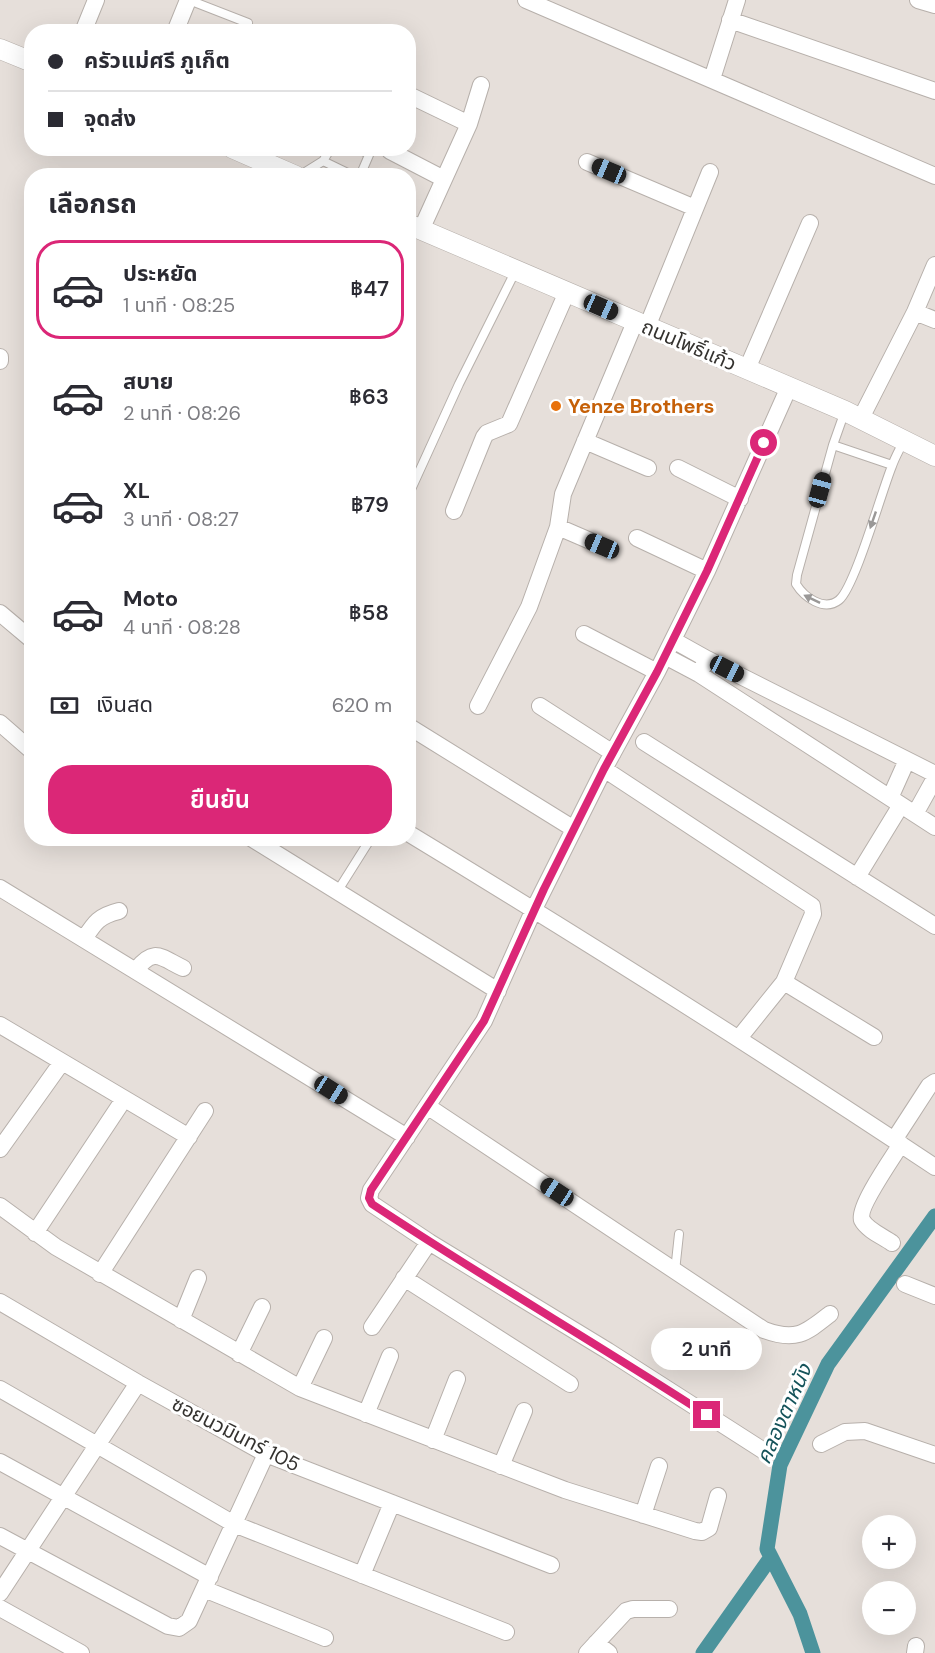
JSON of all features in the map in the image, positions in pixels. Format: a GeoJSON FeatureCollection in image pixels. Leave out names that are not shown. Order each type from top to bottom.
{"type":"FeatureCollection","features":[{"type":"Feature","properties":{"kind":"street"},"geometry":{"type":"LineString","coordinates":[[86,24],[96,0]]}},
{"type":"Feature","properties":{"kind":"street"},"geometry":{"type":"LineString","coordinates":[[178,24],[188,0]]}},
{"type":"Feature","properties":{"kind":"street"},"geometry":{"type":"LineString","coordinates":[[526,0],[935,176]]}},
{"type":"Feature","properties":{"kind":"street"},"geometry":{"type":"LineString","coordinates":[[712,79],[737,0]]}},
{"type":"Feature","properties":{"kind":"street"},"geometry":{"type":"LineString","coordinates":[[918,0],[935,5]]}},
{"type":"Feature","properties":{"kind":"street"},"geometry":{"type":"LineString","coordinates":[[730,20],[935,91]]}},
{"type":"Feature","properties":{"kind":"street"},"geometry":{"type":"LineString","coordinates":[[0,49],[24,59]]}},
{"type":"Feature","properties":{"kind":"street"},"geometry":{"type":"LineString","coordinates":[[416,225],[444,179],[469,124],[481,85]]}},
{"type":"Feature","properties":{"kind":"street"},"geometry":{"type":"LineString","coordinates":[[416,98],[469,124]]}},
{"type":"Feature","properties":{"kind":"street"},"geometry":{"type":"LineString","coordinates":[[251,156],[279,168]]}},
{"type":"Feature","properties":{"kind":"street"},"geometry":{"type":"LineString","coordinates":[[400,156],[444,179]]}},
{"type":"Feature","properties":{"kind":"street"},"geometry":{"type":"LineString","coordinates":[[587,162],[695,208]]}},
{"type":"Feature","properties":{"kind":"street"},"geometry":{"type":"LineString","coordinates":[[478,706],[530,607],[558,526],[562,494],[710,172]]}},
{"type":"Feature","properties":{"kind":"street"},"geometry":{"type":"LineString","coordinates":[[747,369],[810,223]]}},
{"type":"Feature","properties":{"kind":"street","name":"ถนนโพธิ์แก้ว"},"geometry":{"type":"LineString","coordinates":[[416,227],[853,415],[935,456]]}},
{"type":"Feature","properties":{"kind":"street"},"geometry":{"type":"LineString","coordinates":[[853,415],[915,312],[935,265]]}},
{"type":"Feature","properties":{"kind":"street"},"geometry":{"type":"LineString","coordinates":[[454,511],[484,437],[509,424],[567,292]]}},
{"type":"Feature","properties":{"kind":"street"},"geometry":{"type":"LineString","coordinates":[[915,312],[935,320]]}},
{"type":"Feature","properties":{"kind":"street"},"geometry":{"type":"LineString","coordinates":[[766,1453],[608,1351],[429,1242],[372,1204],[369,1198],[371,1190],[476,1035],[534,909],[707,571],[789,387]]}},
{"type":"Feature","properties":{"kind":"street"},"geometry":{"type":"LineString","coordinates":[[585,441],[648,468]]}},
{"type":"Feature","properties":{"kind":"street"},"geometry":{"type":"LineString","coordinates":[[678,468],[740,499]]}},
{"type":"Feature","properties":{"kind":"street"},"geometry":{"type":"LineString","coordinates":[[558,526],[602,546]]}},
{"type":"Feature","properties":{"kind":"street"},"geometry":{"type":"LineString","coordinates":[[637,538],[707,571]]}},
{"type":"Feature","properties":{"kind":"street"},"geometry":{"type":"LineString","coordinates":[[0,613],[24,633]]}},
{"type":"Feature","properties":{"kind":"street"},"geometry":{"type":"LineString","coordinates":[[584,634],[657,672]]}},
{"type":"Feature","properties":{"kind":"street"},"geometry":{"type":"LineString","coordinates":[[673,640],[935,776],[902,806],[856,877]]}},
{"type":"Feature","properties":{"kind":"street"},"geometry":{"type":"LineString","coordinates":[[665,656],[699,674],[935,827]]}},
{"type":"Feature","properties":{"kind":"street"},"geometry":{"type":"LineString","coordinates":[[699,674],[707,659]]}},
{"type":"Feature","properties":{"kind":"street"},"geometry":{"type":"LineString","coordinates":[[755,711],[767,689]]}},
{"type":"Feature","properties":{"kind":"street"},"geometry":{"type":"LineString","coordinates":[[540,706],[613,753]]}},
{"type":"Feature","properties":{"kind":"street"},"geometry":{"type":"LineString","coordinates":[[0,723],[24,744]]}},
{"type":"Feature","properties":{"kind":"street"},"geometry":{"type":"LineString","coordinates":[[416,731],[574,829]]}},
{"type":"Feature","properties":{"kind":"street"},"geometry":{"type":"LineString","coordinates":[[644,742],[935,926]]}},
{"type":"Feature","properties":{"kind":"street"},"geometry":{"type":"LineString","coordinates":[[902,806],[907,760]]}},
{"type":"Feature","properties":{"kind":"street"},"geometry":{"type":"LineString","coordinates":[[604,769],[812,906],[813,914],[784,982],[739,1038]]}},
{"type":"Feature","properties":{"kind":"street"},"geometry":{"type":"LineString","coordinates":[[416,838],[739,1038],[935,1167]]}},
{"type":"Feature","properties":{"kind":"street"},"geometry":{"type":"LineString","coordinates":[[264,846],[498,991]]}},
{"type":"Feature","properties":{"kind":"street"},"geometry":{"type":"LineString","coordinates":[[0,888],[407,1137]]}},
{"type":"Feature","properties":{"kind":"street"},"geometry":{"type":"LineString","coordinates":[[84,939],[95,922],[104,915],[119,911]]}},
{"type":"Feature","properties":{"kind":"street"},"geometry":{"type":"LineString","coordinates":[[136,970],[145,959],[152,956],[157,956],[183,968]]}},
{"type":"Feature","properties":{"kind":"street"},"geometry":{"type":"LineString","coordinates":[[784,982],[874,1037]]}},
{"type":"Feature","properties":{"kind":"street"},"geometry":{"type":"LineString","coordinates":[[0,1025],[189,1137]]}},
{"type":"Feature","properties":{"kind":"street"},"geometry":{"type":"LineString","coordinates":[[0,1149],[62,1062]]}},
{"type":"Feature","properties":{"kind":"street"},"geometry":{"type":"LineString","coordinates":[[892,1243],[868,1226],[861,1215],[929,1086],[935,1082]]}},
{"type":"Feature","properties":{"kind":"street"},"geometry":{"type":"LineString","coordinates":[[35,1233],[124,1099]]}},
{"type":"Feature","properties":{"kind":"street"},"geometry":{"type":"LineString","coordinates":[[427,1106],[764,1330],[776,1335],[802,1334],[830,1314]]}},
{"type":"Feature","properties":{"kind":"street"},"geometry":{"type":"LineString","coordinates":[[100,1274],[205,1111]]}},
{"type":"Feature","properties":{"kind":"street"},"geometry":{"type":"LineString","coordinates":[[0,1206],[35,1233],[100,1274],[300,1389],[565,1490],[702,1532],[709,1528],[718,1496]]}},
{"type":"Feature","properties":{"kind":"street"},"geometry":{"type":"LineString","coordinates":[[372,1327],[429,1242]]}},
{"type":"Feature","properties":{"kind":"street"},"geometry":{"type":"LineString","coordinates":[[181,1320],[198,1278]]}},
{"type":"Feature","properties":{"kind":"street"},"geometry":{"type":"LineString","coordinates":[[404,1278],[570,1384]]}},
{"type":"Feature","properties":{"kind":"street"},"geometry":{"type":"LineString","coordinates":[[905,1284],[935,1296]]}},
{"type":"Feature","properties":{"kind":"street","name":"ซอยนวมินทร์ 105"},"geometry":{"type":"LineString","coordinates":[[0,1302],[138,1383],[266,1454],[551,1565]]}},
{"type":"Feature","properties":{"kind":"street"},"geometry":{"type":"LineString","coordinates":[[239,1354],[262,1307]]}},
{"type":"Feature","properties":{"kind":"street"},"geometry":{"type":"LineString","coordinates":[[300,1389],[324,1338]]}},
{"type":"Feature","properties":{"kind":"street"},"geometry":{"type":"LineString","coordinates":[[366,1414],[390,1356]]}},
{"type":"Feature","properties":{"kind":"street"},"geometry":{"type":"LineString","coordinates":[[433,1440],[457,1379]]}},
{"type":"Feature","properties":{"kind":"street"},"geometry":{"type":"LineString","coordinates":[[0,1593],[138,1383]]}},
{"type":"Feature","properties":{"kind":"street"},"geometry":{"type":"LineString","coordinates":[[0,1389],[234,1524],[506,1632]]}},
{"type":"Feature","properties":{"kind":"street"},"geometry":{"type":"LineString","coordinates":[[501,1466],[524,1411]]}},
{"type":"Feature","properties":{"kind":"street"},"geometry":{"type":"LineString","coordinates":[[821,1444],[844,1432],[865,1431],[935,1455]]}},
{"type":"Feature","properties":{"kind":"street"},"geometry":{"type":"LineString","coordinates":[[0,1536],[173,1628],[179,1628],[189,1621],[266,1454]]}},
{"type":"Feature","properties":{"kind":"street"},"geometry":{"type":"LineString","coordinates":[[0,1462],[207,1583],[325,1638]]}},
{"type":"Feature","properties":{"kind":"street"},"geometry":{"type":"LineString","coordinates":[[643,1515],[659,1466]]}},
{"type":"Feature","properties":{"kind":"street"},"geometry":{"type":"LineString","coordinates":[[362,1575],[392,1503]]}},
{"type":"Feature","properties":{"kind":"street"},"geometry":{"type":"LineString","coordinates":[[0,1608],[81,1653]]}},
{"type":"Feature","properties":{"kind":"street"},"geometry":{"type":"LineString","coordinates":[[597,1650],[626,1611],[669,1609]]}},
{"type":"Feature","properties":{"kind":"lane"},"geometry":{"type":"LineString","coordinates":[[188,0],[248,23]]}},
{"type":"Feature","properties":{"kind":"lane"},"geometry":{"type":"LineString","coordinates":[[311,168],[325,156]]}},
{"type":"Feature","properties":{"kind":"lane"},"geometry":{"type":"LineString","coordinates":[[322,161],[337,168]]}},
{"type":"Feature","properties":{"kind":"lane"},"geometry":{"type":"LineString","coordinates":[[416,478],[459,384],[516,270]]}},
{"type":"Feature","properties":{"kind":"lane"},"geometry":{"type":"LineString","coordinates":[[853,415],[833,444],[797,575],[796,584],[808,598],[830,604],[838,601],[844,593],[854,574],[892,465],[904,440]]}},
{"type":"Feature","properties":{"kind":"lane"},"geometry":{"type":"LineString","coordinates":[[833,444],[892,465]]}},
{"type":"Feature","properties":{"kind":"lane"},"geometry":{"type":"LineString","coordinates":[[337,892],[366,846]]}},
{"type":"Feature","properties":{"kind":"lane"},"geometry":{"type":"LineString","coordinates":[[675,1271],[679,1234]]}},
{"type":"Feature","properties":{"kind":"waterway","name":"คลองตาหนัง"},"geometry":{"type":"LineString","coordinates":[[813,1653],[800,1614],[767,1549],[780,1465],[828,1364],[935,1216]]}},
{"type":"Feature","properties":{"kind":"waterway"},"geometry":{"type":"LineString","coordinates":[[703,1653],[771,1557]]}},
{"type":"Feature","properties":{"kind":"place","name":"Yenze Brothers"},"geometry":{"type":"Point","coordinates":[556,406]}},
{"type":"Feature","properties":{"kind":"route"},"geometry":{"type":"LineString","coordinates":[[707,1415],[608,1351],[429,1242],[372,1204],[369,1198],[371,1190],[484,1021],[534,909],[707,571],[764,443]]}}]}
